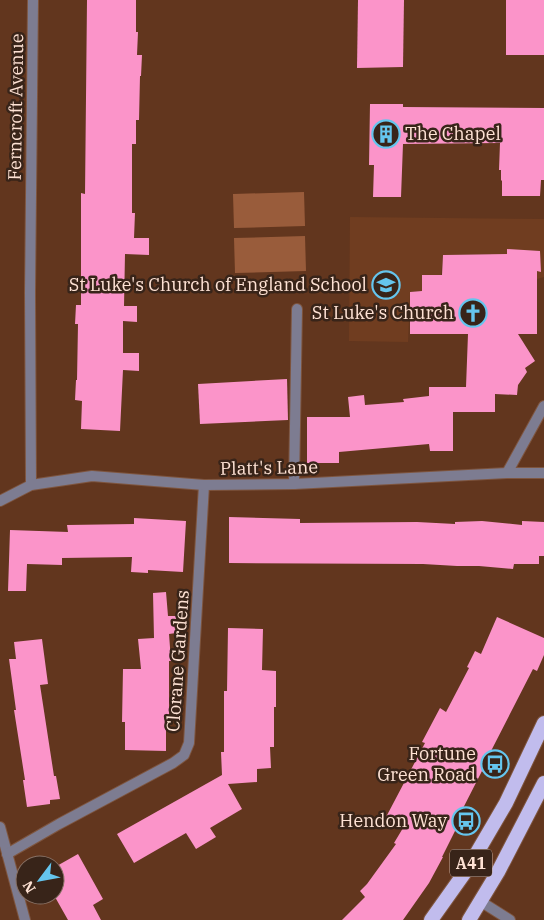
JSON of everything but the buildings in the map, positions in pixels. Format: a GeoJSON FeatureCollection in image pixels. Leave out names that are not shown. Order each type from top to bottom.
{"type":"FeatureCollection","features":[{"type":"Feature","properties":{"kind":"highway","name":"A41"},"geometry":{"type":"LineString","coordinates":[[431,920],[468,868],[506,803],[544,723]]}},
{"type":"Feature","properties":{"kind":"highway","name":"A41"},"geometry":{"type":"LineString","coordinates":[[469,920],[498,872],[544,783]]}},
{"type":"Feature","properties":{"kind":"street","name":"Ferncroft Avenue"},"geometry":{"type":"LineString","coordinates":[[31,485],[30,293],[33,0]]}},
{"type":"Feature","properties":{"kind":"street"},"geometry":{"type":"LineString","coordinates":[[294,484],[297,310]]}},
{"type":"Feature","properties":{"kind":"street"},"geometry":{"type":"LineString","coordinates":[[507,473],[544,406]]}},
{"type":"Feature","properties":{"kind":"street","name":"Platt's Lane"},"geometry":{"type":"LineString","coordinates":[[0,501],[31,485],[92,476],[204,485],[294,484],[507,473],[544,473]]}},
{"type":"Feature","properties":{"kind":"street","name":"Clorane Gardens"},"geometry":{"type":"LineString","coordinates":[[7,854],[155,773],[184,755],[189,743],[204,485]]}},
{"type":"Feature","properties":{"kind":"street"},"geometry":{"type":"LineString","coordinates":[[0,827],[25,920]]}},
{"type":"Feature","properties":{"kind":"street"},"geometry":{"type":"LineString","coordinates":[[480,901],[510,920]]}},
{"type":"Feature","properties":{"kind":"shaded area"},"geometry":{"type":"Polygon","coordinates":[[[304,192],[305,226],[234,228],[233,194],[304,192]]]}},
{"type":"Feature","properties":{"kind":"shaded area","name":"St Luke's Church of England School"},"geometry":{"type":"Polygon","coordinates":[[[350,217],[544,219],[544,277],[537,279],[490,278],[491,254],[443,255],[441,275],[422,275],[422,291],[410,292],[408,342],[349,341],[350,217]]]}},
{"type":"Feature","properties":{"kind":"shaded area"},"geometry":{"type":"Polygon","coordinates":[[[305,236],[306,271],[235,273],[234,238],[305,236]]]}},
{"type":"Feature","properties":{"kind":"place","name":"The Chapel"},"geometry":{"type":"Point","coordinates":[386,134]}},
{"type":"Feature","properties":{"kind":"place","name":"St Luke's Church of England School"},"geometry":{"type":"Point","coordinates":[386,285]}},
{"type":"Feature","properties":{"kind":"place","name":"St Luke's Church"},"geometry":{"type":"Point","coordinates":[473,313]}},
{"type":"Feature","properties":{"kind":"place","name":"Fortune Green Road"},"geometry":{"type":"Point","coordinates":[495,764]}},
{"type":"Feature","properties":{"kind":"place","name":"Hendon Way"},"geometry":{"type":"Point","coordinates":[466,821]}}]}
